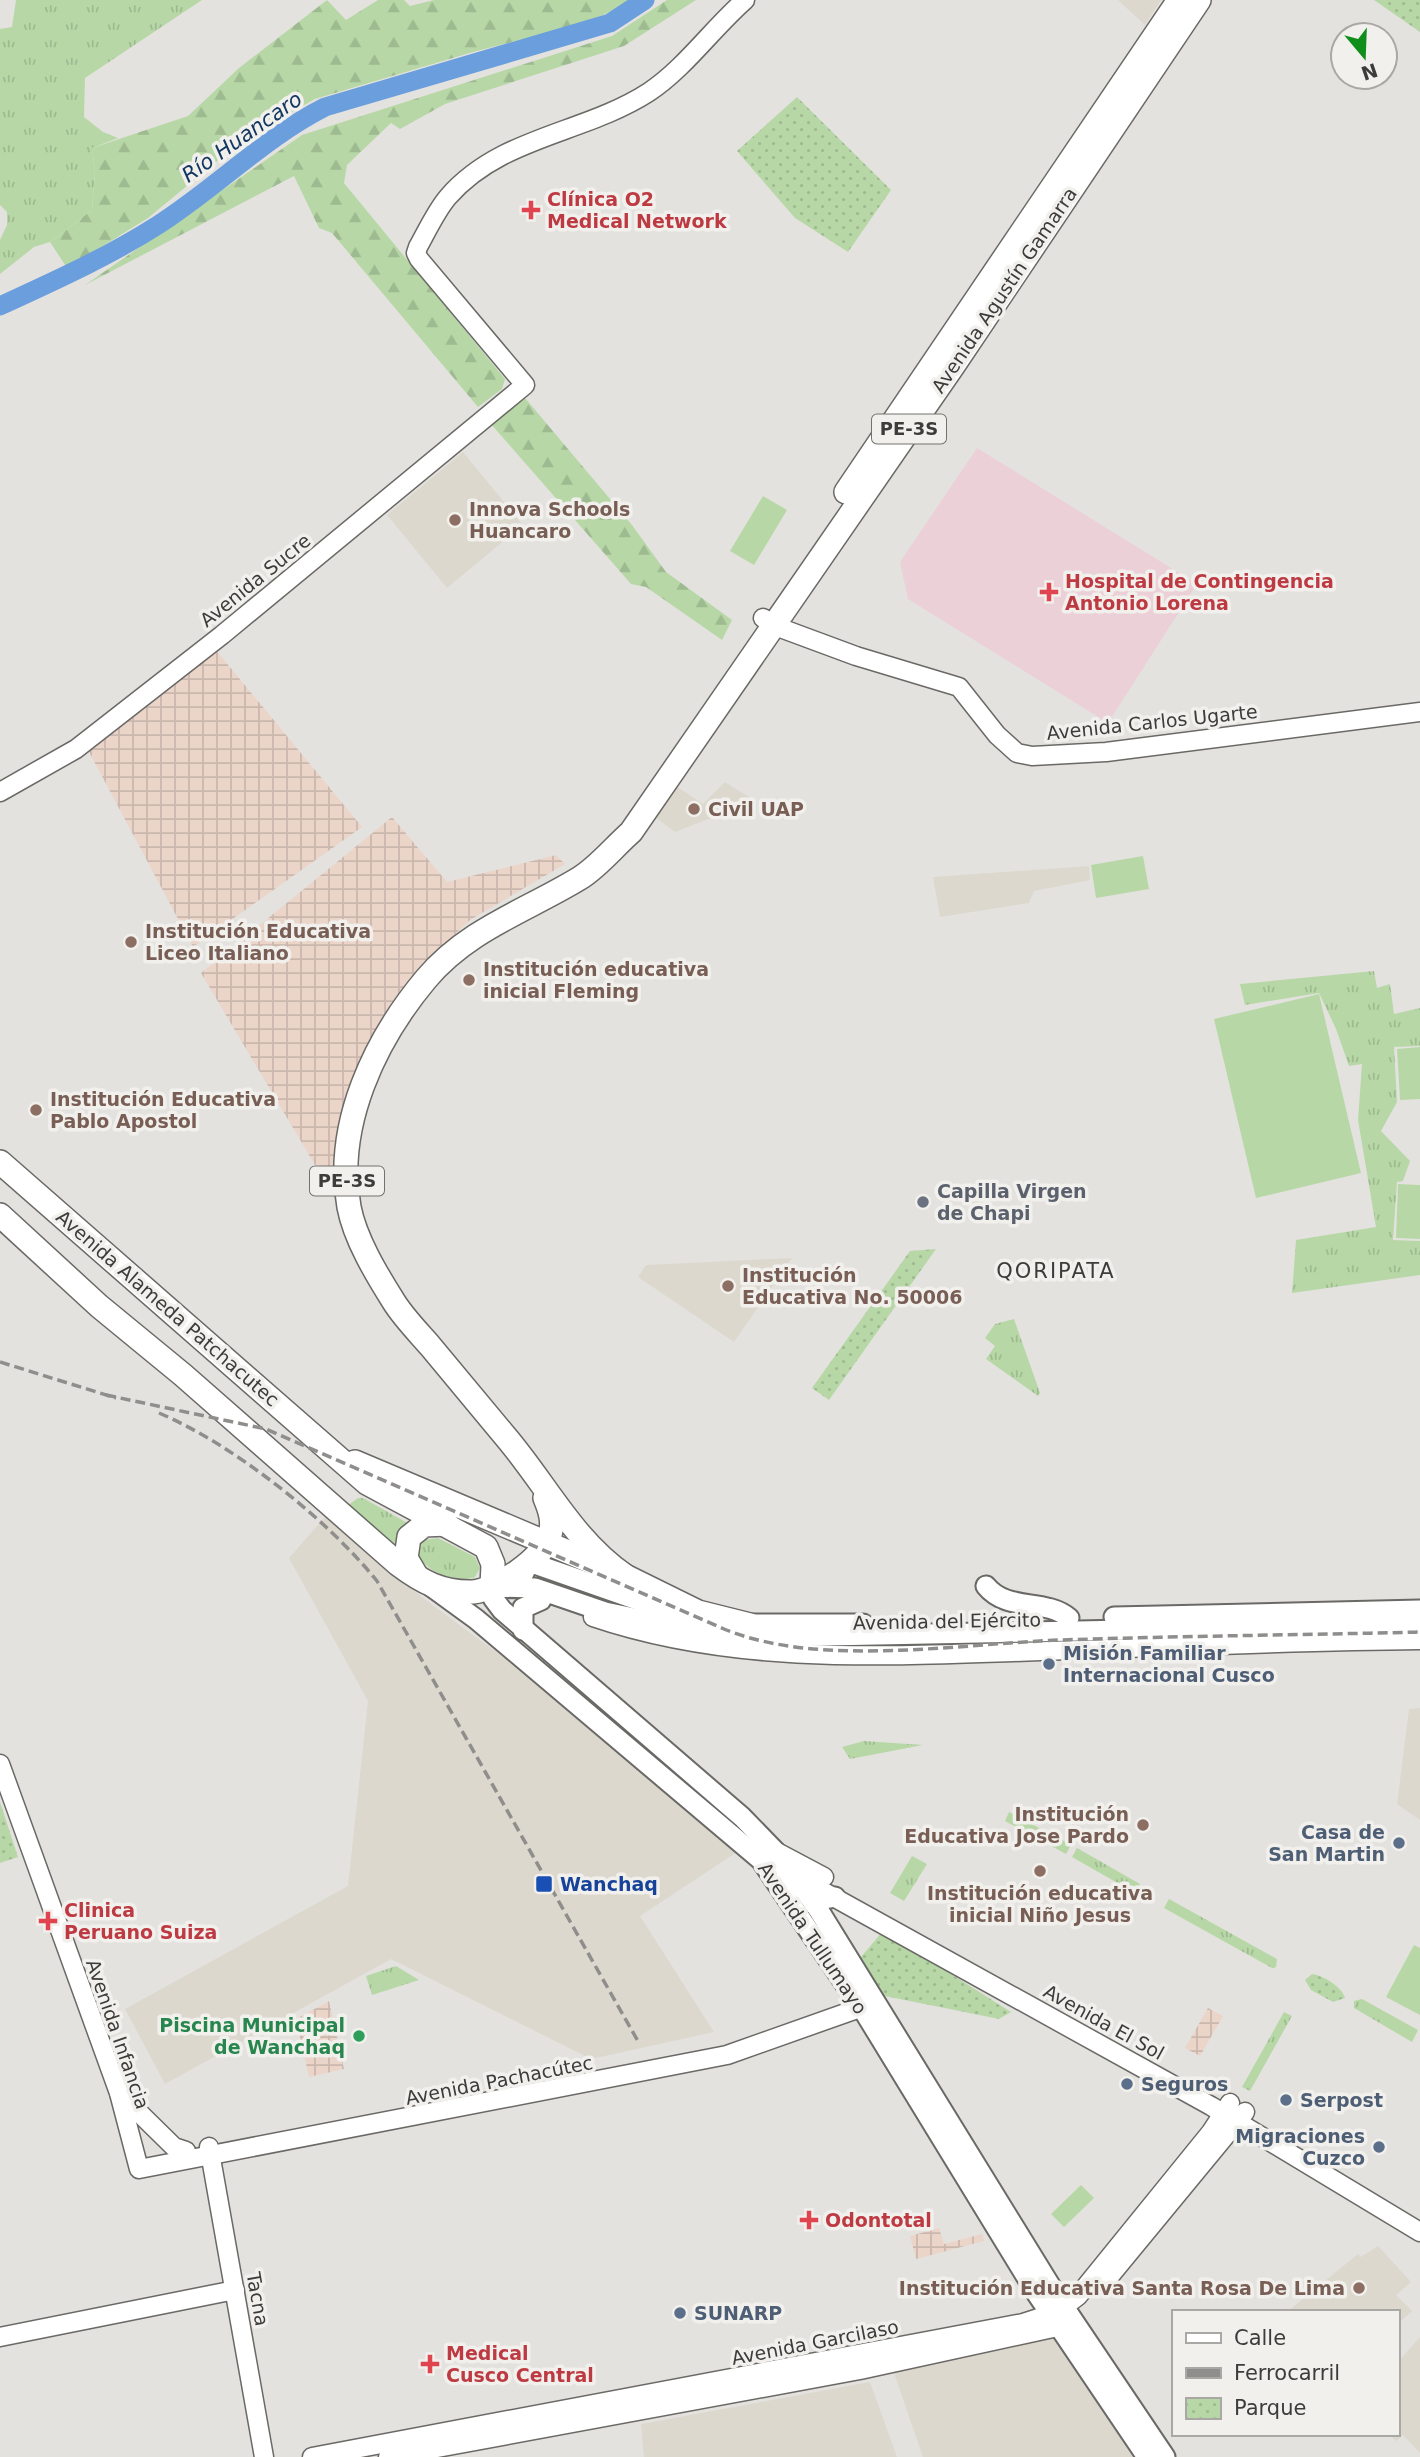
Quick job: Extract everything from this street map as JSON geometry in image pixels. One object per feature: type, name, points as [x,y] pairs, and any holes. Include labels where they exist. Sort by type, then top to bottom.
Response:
[{"type":"highway","name":"Avenida Agustín Gamarra","points":[[1045,215],[1179,0]]},
{"type":"highway","name":"Avenida Agustín Gamarra","points":[[540,1483],[522,1456],[395,1305],[355,1227],[347,1191],[351,1131],[363,1082],[401,1014],[444,958],[481,930],[581,877],[631,832],[769,622],[1045,215],[1199,0]]},
{"type":"highway","name":"Avenida Alameda Patchacutec","points":[[0,1162],[381,1492],[447,1524]]},
{"type":"highway","name":"Avenida Tullumayo","points":[[0,1215],[99,1306],[398,1564],[424,1583]]},
{"type":"highway","points":[[336,1454],[548,1541],[698,1612],[750,1625]]},
{"type":"highway","name":"PE-3S","points":[[540,1483],[551,1514],[548,1541]]},
{"type":"highway","points":[[540,1483],[572,1529],[625,1576]]},
{"type":"highway","points":[[492,1590],[494,1564],[486,1547],[447,1524],[424,1525],[408,1540],[405,1558],[424,1583],[474,1592],[492,1590],[529,1562],[548,1541]]},
{"type":"highway","name":"Avenida del Ejército","points":[[486,1547],[529,1562]]},
{"type":"main road","points":[[524,1586],[523,1576],[529,1562]]},
{"type":"main road","name":"Avenida del Ejército","points":[[529,1562],[683,1617],[750,1625],[1420,1610]]},
{"type":"main road","name":"Avenida Tullumayo","points":[[424,1583],[475,1619],[792,1874],[818,1909],[864,2003]]},
{"type":"main road","name":"Avenida del Ejército","points":[[492,1590],[524,1586],[702,1635],[749,1639],[1420,1624]]},
{"type":"main road","points":[[986,1586],[999,1597],[1018,1604],[1054,1609],[1069,1618]]},
{"type":"main road","name":"Avenida Tullumayo","points":[[492,1590],[502,1610],[523,1630],[742,1816],[1062,2315],[1147,2457]]},
{"type":"main road","points":[[523,1630],[523,1608],[541,1600]]},
{"type":"main road","points":[[607,1622],[645,1620]]},
{"type":"main road","points":[[818,1909],[820,1900],[835,1897]]},
{"type":"main road","name":"Avenida Tullumayo","points":[[1062,2315],[1165,2457]]},
{"type":"street","name":"Avenida Sucre","points":[[0,792],[76,749],[96,734],[222,635],[525,385],[416,253],[447,197],[482,166],[510,149],[622,108],[651,90],[745,0]]},
{"type":"street","name":"Avenida Carlos Ugarte","points":[[769,622],[856,656],[959,687],[997,735],[1017,753],[1032,757],[1106,752],[1420,712]]},
{"type":"street","points":[[524,1586],[541,1600]]},
{"type":"street","name":"Avenida del Ejército","points":[[541,1600],[655,1636],[729,1647],[833,1657],[1420,1640]]},
{"type":"street","name":"Avenida Infancia","points":[[0,1764],[119,2093],[138,2164]]},
{"type":"street","name":"Avenida El Sol","points":[[768,1855],[1420,2218]]},
{"type":"street","name":"Avenida El Sol","points":[[792,1874],[1234,2113],[1420,2232]]},
{"type":"street","name":"Avenida Pachacútec","points":[[138,2164],[186,2151],[210,2152],[734,2042],[811,2015],[864,2003]]},
{"type":"street","name":"Avenida Pachacútec","points":[[138,2164],[727,2055],[864,2003]]},
{"type":"street","points":[[119,2093],[174,2147],[186,2151]]},
{"type":"street","points":[[1062,2315],[1234,2113]]},
{"type":"street","name":"Tacna","points":[[210,2152],[264,2457]]},
{"type":"street","points":[[0,2327],[235,2286]]},
{"type":"street","points":[[0,2337],[235,2286]]},
{"type":"street","name":"Avenida Garcilaso","points":[[312,2457],[1062,2315]]},
{"type":"street","name":"Avenida Garcilaso","points":[[388,2457],[860,2370],[1062,2315]]},
{"type":"shaded area","points":[[1118,0],[1161,0],[1145,25]]},
{"type":"shaded area","name":"Hospital de Contingencia Antonio Lorena","points":[[977,448],[1197,584],[1108,723],[908,599],[900,562]]},
{"type":"shaded area","name":"Innova Schools Huancaro","points":[[463,452],[523,525],[447,588],[387,515]]},
{"type":"shaded area","points":[[215,649],[362,827],[193,947],[88,750]]},
{"type":"shaded area","name":"Civil UAP","points":[[725,782],[755,801],[675,832],[651,814],[673,784],[703,804]]},
{"type":"shaded area","points":[[392,817],[447,882],[556,855],[565,864],[470,920],[417,970],[399,994],[358,1066],[352,1085],[338,1167],[315,1165],[201,973]]},
{"type":"shaded area","points":[[1089,866],[1090,880],[1034,891],[1029,903],[940,917],[933,877]]},
{"type":"shaded area","points":[[792,1258],[734,1342],[638,1277],[646,1265]]},
{"type":"shaded area","points":[[325,1517],[423,1598],[530,1677],[737,1852],[640,1916],[714,2032],[591,2059],[391,1959],[165,2084],[125,2009],[348,1886],[368,1701],[289,1558]]},
{"type":"shaded area","points":[[1420,1708],[1420,1820],[1397,1804],[1409,1709]]},
{"type":"shaded area","points":[[329,2001],[344,2069],[309,2077],[296,2019]]},
{"type":"shaded area","points":[[1208,2008],[1223,2016],[1200,2056],[1185,2048]]},
{"type":"shaded area","points":[[939,2228],[944,2244],[982,2234],[984,2241],[916,2259],[910,2236]]},
{"type":"shaded area","name":"Institución Educativa Santa Rosa De Lima","points":[[1378,2246],[1411,2282],[1396,2295],[1412,2311],[1400,2322],[1399,2310],[1289,2310],[1358,2254],[1361,2257]]},
{"type":"shaded area","points":[[1056,2336],[1140,2457],[923,2457],[893,2370]]},
{"type":"shaded area","points":[[1420,2337],[1420,2453],[1403,2435],[1396,2441],[1391,2436],[1399,2436],[1399,2361]]},
{"type":"shaded area","points":[[870,2382],[897,2457],[644,2457],[641,2424]]},
{"type":"green space","points":[[16,0],[202,0],[85,78],[84,117],[103,132],[118,138],[92,148],[95,171],[92,210],[50,242],[34,247],[0,274],[0,240],[7,225],[7,212],[0,205],[0,29],[12,27]]},
{"type":"green space","points":[[327,0],[346,20],[378,0],[404,0],[410,6],[434,0],[633,0],[587,23],[473,52],[315,99],[245,138],[148,218],[67,268],[50,242],[92,210],[95,171],[92,148],[188,116],[239,68]]},
{"type":"green space","points":[[667,0],[696,0],[624,46],[445,104],[400,129],[391,123],[347,165],[344,183],[505,379],[502,389],[478,407],[332,233],[319,228],[294,176],[85,285],[302,135],[612,36]]},
{"type":"green space","points":[[1374,0],[1420,0],[1420,32]]},
{"type":"green space","points":[[797,97],[891,190],[848,252],[795,218],[737,151]]},
{"type":"green space","points":[[525,398],[632,525],[666,572],[732,620],[722,640],[646,587],[631,584],[491,424]]},
{"type":"green space","points":[[763,496],[787,510],[754,565],[730,551]]},
{"type":"green space","points":[[1143,856],[1149,889],[1096,898],[1091,865]]},
{"type":"green space","points":[[1374,971],[1377,988],[1390,984],[1394,1014],[1420,1008],[1420,1046],[1394,1047],[1397,1102],[1381,1131],[1410,1161],[1403,1181],[1397,1182],[1393,1240],[1420,1241],[1420,1275],[1292,1293],[1296,1240],[1376,1227],[1358,1120],[1362,1064],[1349,1066],[1319,993],[1245,1005],[1240,984]]},
{"type":"green space","points":[[1319,994],[1361,1173],[1256,1198],[1214,1019]]},
{"type":"green space","points":[[1420,1047],[1420,1099],[1400,1100],[1397,1049]]},
{"type":"green space","points":[[1398,1184],[1420,1185],[1420,1239],[1396,1238]]},
{"type":"green space","points":[[936,1249],[829,1400],[812,1388],[910,1251]]},
{"type":"green space","points":[[1014,1319],[1040,1393],[1038,1396],[986,1359],[995,1346],[985,1338],[995,1324]]},
{"type":"green space","points":[[358,1498],[363,1498],[411,1525],[398,1539],[397,1558],[347,1506]]},
{"type":"green space","points":[[438,1538],[475,1557],[480,1568],[475,1577],[448,1577],[423,1562],[417,1546],[424,1540]]},
{"type":"green space","points":[[864,1741],[923,1745],[850,1759],[842,1747]]},
{"type":"green space","points":[[0,1802],[18,1857],[0,1863]]},
{"type":"green space","points":[[1009,1812],[1071,1845],[1066,1854],[1005,1821]]},
{"type":"green space","points":[[1077,1848],[1140,1884],[1135,1893],[1072,1857]]},
{"type":"green space","points":[[912,1856],[927,1864],[904,1901],[890,1893]]},
{"type":"green space","points":[[1169,1899],[1277,1959],[1276,1967],[1272,1968],[1164,1908]]},
{"type":"green space","points":[[883,1931],[1011,2012],[999,2019],[875,1994],[855,1964]]},
{"type":"green space","points":[[1414,1945],[1420,1948],[1420,2015],[1386,1997]]},
{"type":"green space","points":[[396,1966],[419,1980],[372,1995],[366,1976]]},
{"type":"green space","points":[[1312,1974],[1332,1982],[1345,1998],[1333,2002],[1311,1990],[1305,1980]]},
{"type":"green space","points":[[1362,1999],[1418,2030],[1412,2042],[1354,2008],[1354,2001]]},
{"type":"green space","points":[[1284,2012],[1292,2016],[1250,2091],[1242,2087]]},
{"type":"green space","points":[[1081,2185],[1094,2198],[1064,2227],[1051,2214]]},
{"type":"waterway","name":"Río Huancaro","points":[[0,306],[139,237],[179,211],[281,133],[325,107],[610,23],[645,0]]},
{"type":"railway","points":[[0,1362],[116,1398]]},
{"type":"railway","points":[[106,1395],[266,1429],[724,1629],[761,1641],[802,1648],[889,1651],[1060,1640],[1420,1632]]},
{"type":"railway","points":[[159,1413],[218,1444],[277,1485],[332,1533],[377,1581],[639,2043]]},
{"type":"place","name":"Clínica O2 Medical Network","points":[[531,210]]},
{"type":"place","name":"Innova Schools Huancaro","points":[[455,520]]},
{"type":"place","name":"Hospital de Contingencia Antonio Lorena","points":[[1049,592]]},
{"type":"place","name":"Civil UAP","points":[[694,809]]},
{"type":"place","name":"Institución Educativa Liceo Italiano","points":[[131,942]]},
{"type":"place","name":"Institución educativa inicial Fleming","points":[[469,980]]},
{"type":"place","name":"Institución Educativa Pablo Apostol","points":[[36,1110]]},
{"type":"place","name":"Capilla Virgen de Chapi","points":[[923,1202]]},
{"type":"place","name":"Institución Educativa No. 50006","points":[[728,1286]]},
{"type":"place","name":"Misión Familiar Internacional Cusco","points":[[1049,1664]]},
{"type":"place","name":"Institución Educativa Jose Pardo","points":[[1143,1825]]},
{"type":"place","name":"Casa de San Martin","points":[[1399,1843]]},
{"type":"place","name":"Institución educativa inicial Niño Jesus","points":[[1040,1871]]},
{"type":"place","name":"Wanchaq","points":[[544,1884]]},
{"type":"place","name":"Clinica Peruano Suiza","points":[[48,1921]]},
{"type":"place","name":"Piscina Municipal de Wanchaq","points":[[359,2036]]},
{"type":"place","name":"Seguros","points":[[1127,2084]]},
{"type":"place","name":"Serpost","points":[[1286,2100]]},
{"type":"place","name":"Migraciones Cuzco","points":[[1379,2147]]},
{"type":"place","name":"Odontotal","points":[[809,2220]]},
{"type":"place","name":"Institución Educativa Santa Rosa De Lima","points":[[1359,2288]]},
{"type":"place","name":"SUNARP","points":[[680,2313]]},
{"type":"place","name":"Medical Cusco Central","points":[[430,2364]]},
{"type":"district","name":"QORIPATA","points":[[1056,1271]]}]
